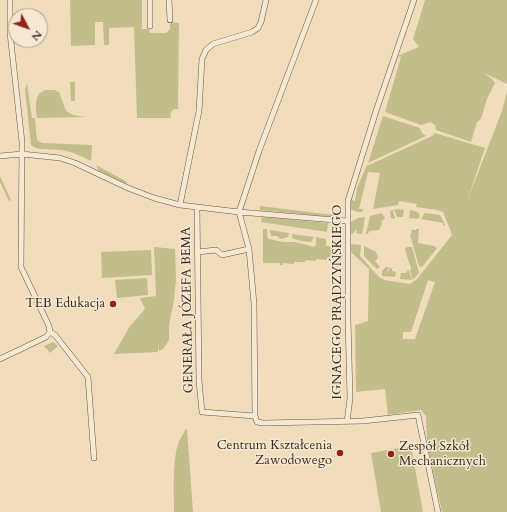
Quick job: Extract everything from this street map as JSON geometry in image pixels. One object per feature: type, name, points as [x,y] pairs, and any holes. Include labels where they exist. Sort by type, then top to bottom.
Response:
[{"type":"street","points":[[0,359],[46,337],[50,332],[49,326],[21,267],[22,154],[10,34],[10,0]]},
{"type":"street","points":[[150,0],[150,26]]},
{"type":"street","points":[[169,0],[170,20]]},
{"type":"street","points":[[180,204],[199,110],[202,59],[206,50],[212,44],[252,32],[258,28],[261,22],[266,0]]},
{"type":"street","points":[[316,0],[260,151],[240,212],[249,250],[254,304],[255,416],[257,422],[263,423],[347,422],[418,415],[438,512]]},
{"type":"street","name":"IGNACEGO PRĄDZYŃSKIEGO","points":[[347,422],[350,398],[348,202],[386,81],[414,0]]},
{"type":"street","points":[[0,156],[22,154],[60,158],[75,163],[128,188],[154,198],[197,208],[347,221]]},
{"type":"street","name":"GENERAŁA JÓZEFA BEMA","points":[[197,208],[199,381],[202,412],[255,416]]},
{"type":"street","points":[[198,252],[216,250],[222,255],[249,250]]},
{"type":"street","points":[[50,332],[55,335],[88,377],[94,458]]},
{"type":"shaded area","points":[[70,0],[142,0],[142,29],[149,29],[150,33],[166,33],[170,29],[170,22],[179,23],[178,109],[174,109],[171,112],[170,118],[137,118],[134,27],[109,28],[109,45],[104,45],[103,22],[95,22],[95,45],[71,46]]},
{"type":"shaded area","points":[[425,0],[507,0],[507,84],[484,73],[495,83],[487,99],[481,119],[477,122],[471,142],[436,130],[435,125],[430,122],[421,125],[385,112],[401,57],[397,56],[419,47],[413,39]]},
{"type":"shaded area","points":[[70,82],[75,82],[75,101],[71,101]]},
{"type":"shaded area","points":[[27,83],[32,118],[35,118],[37,140],[42,143],[92,145],[91,161],[79,155],[62,150],[43,149],[31,145],[25,90]]},
{"type":"shaded area","points":[[45,90],[54,90],[59,92],[66,111],[73,115],[85,117],[37,118],[37,98],[41,92]]},
{"type":"shaded area","points":[[507,92],[507,512],[442,512],[427,444],[426,416],[421,410],[388,415],[385,389],[356,392],[355,325],[368,321],[369,269],[351,252],[351,244],[361,245],[360,256],[379,277],[384,280],[410,284],[417,279],[452,235],[443,212],[437,210],[416,207],[417,204],[399,201],[398,205],[373,209],[380,173],[368,172],[359,209],[364,209],[361,212],[350,209],[351,200],[355,201],[357,188],[367,165],[432,136],[435,133],[485,148],[467,201],[502,111]],"holes":[[[428,280],[435,282],[415,339],[403,339],[403,332],[411,332]]]},
{"type":"shaded area","points":[[383,116],[420,128],[422,133],[426,136],[368,163]]},
{"type":"shaded area","points":[[96,165],[127,182],[126,184],[98,170]]},
{"type":"shaded area","points":[[0,176],[11,200],[9,201],[0,182]]},
{"type":"shaded area","points":[[260,206],[333,215],[333,217],[260,210]]},
{"type":"shaded area","points":[[399,209],[404,210],[403,217],[397,217],[395,211],[393,211],[395,219],[391,218],[390,211]]},
{"type":"shaded area","points":[[411,210],[418,212],[420,216],[418,219],[409,218]]},
{"type":"shaded area","points":[[382,213],[385,218],[381,222],[382,224],[379,230],[369,231],[368,234],[366,234],[370,216]]},
{"type":"shaded area","points":[[425,213],[440,215],[445,225],[443,226],[443,223],[421,219]]},
{"type":"shaded area","points":[[262,217],[328,223],[327,232],[261,222]]},
{"type":"shaded area","points":[[365,217],[362,234],[356,233],[357,230],[355,230],[354,233],[351,234],[351,222],[358,218]]},
{"type":"shaded area","points":[[263,229],[267,229],[267,236],[269,239],[283,242],[295,242],[314,247],[316,245],[316,237],[326,239],[326,246],[333,246],[340,255],[341,262],[332,258],[327,258],[327,260],[316,259],[316,261],[305,260],[305,262],[294,262],[294,264],[283,263],[283,265],[280,265],[280,263],[263,263]]},
{"type":"shaded area","points":[[419,229],[418,243],[437,248],[422,267],[419,266],[410,235],[412,232],[411,230]]},
{"type":"shaded area","points":[[270,230],[289,233],[288,237],[281,239],[277,236],[271,236]]},
{"type":"shaded area","points":[[292,234],[314,237],[311,242],[301,241],[292,238]]},
{"type":"shaded area","points":[[364,246],[376,252],[378,258],[375,261],[380,267],[377,269],[364,256]]},
{"type":"shaded area","points":[[154,247],[175,249],[176,279],[169,325],[169,340],[163,349],[159,351],[158,343],[158,352],[114,354],[130,326],[145,309],[140,298],[156,296]]},
{"type":"shaded area","points":[[407,247],[412,247],[419,273],[413,280],[405,249]]},
{"type":"shaded area","points":[[151,250],[152,275],[102,278],[101,252]]},
{"type":"shaded area","points":[[386,267],[389,267],[385,275],[390,268],[392,268],[392,271],[396,272],[395,277],[382,276],[382,271]]},
{"type":"shaded area","points":[[408,270],[412,280],[400,279],[401,273],[406,273]]},
{"type":"shaded area","points":[[147,278],[148,295],[117,298],[115,280]]},
{"type":"shaded area","points":[[53,342],[58,346],[50,353],[44,346]]},
{"type":"shaded area","points":[[187,429],[193,512],[174,512],[176,452],[179,441]]},
{"type":"shaded area","points":[[411,446],[423,512],[381,512],[371,453]]},
{"type":"place","name":"TEB Edukacja","points":[[113,304]]},
{"type":"place","name":"Centrum Kształcenia Zawodowego","points":[[340,453]]},
{"type":"place","name":"Zespół Szkół Mechanicznych","points":[[391,454]]}]
